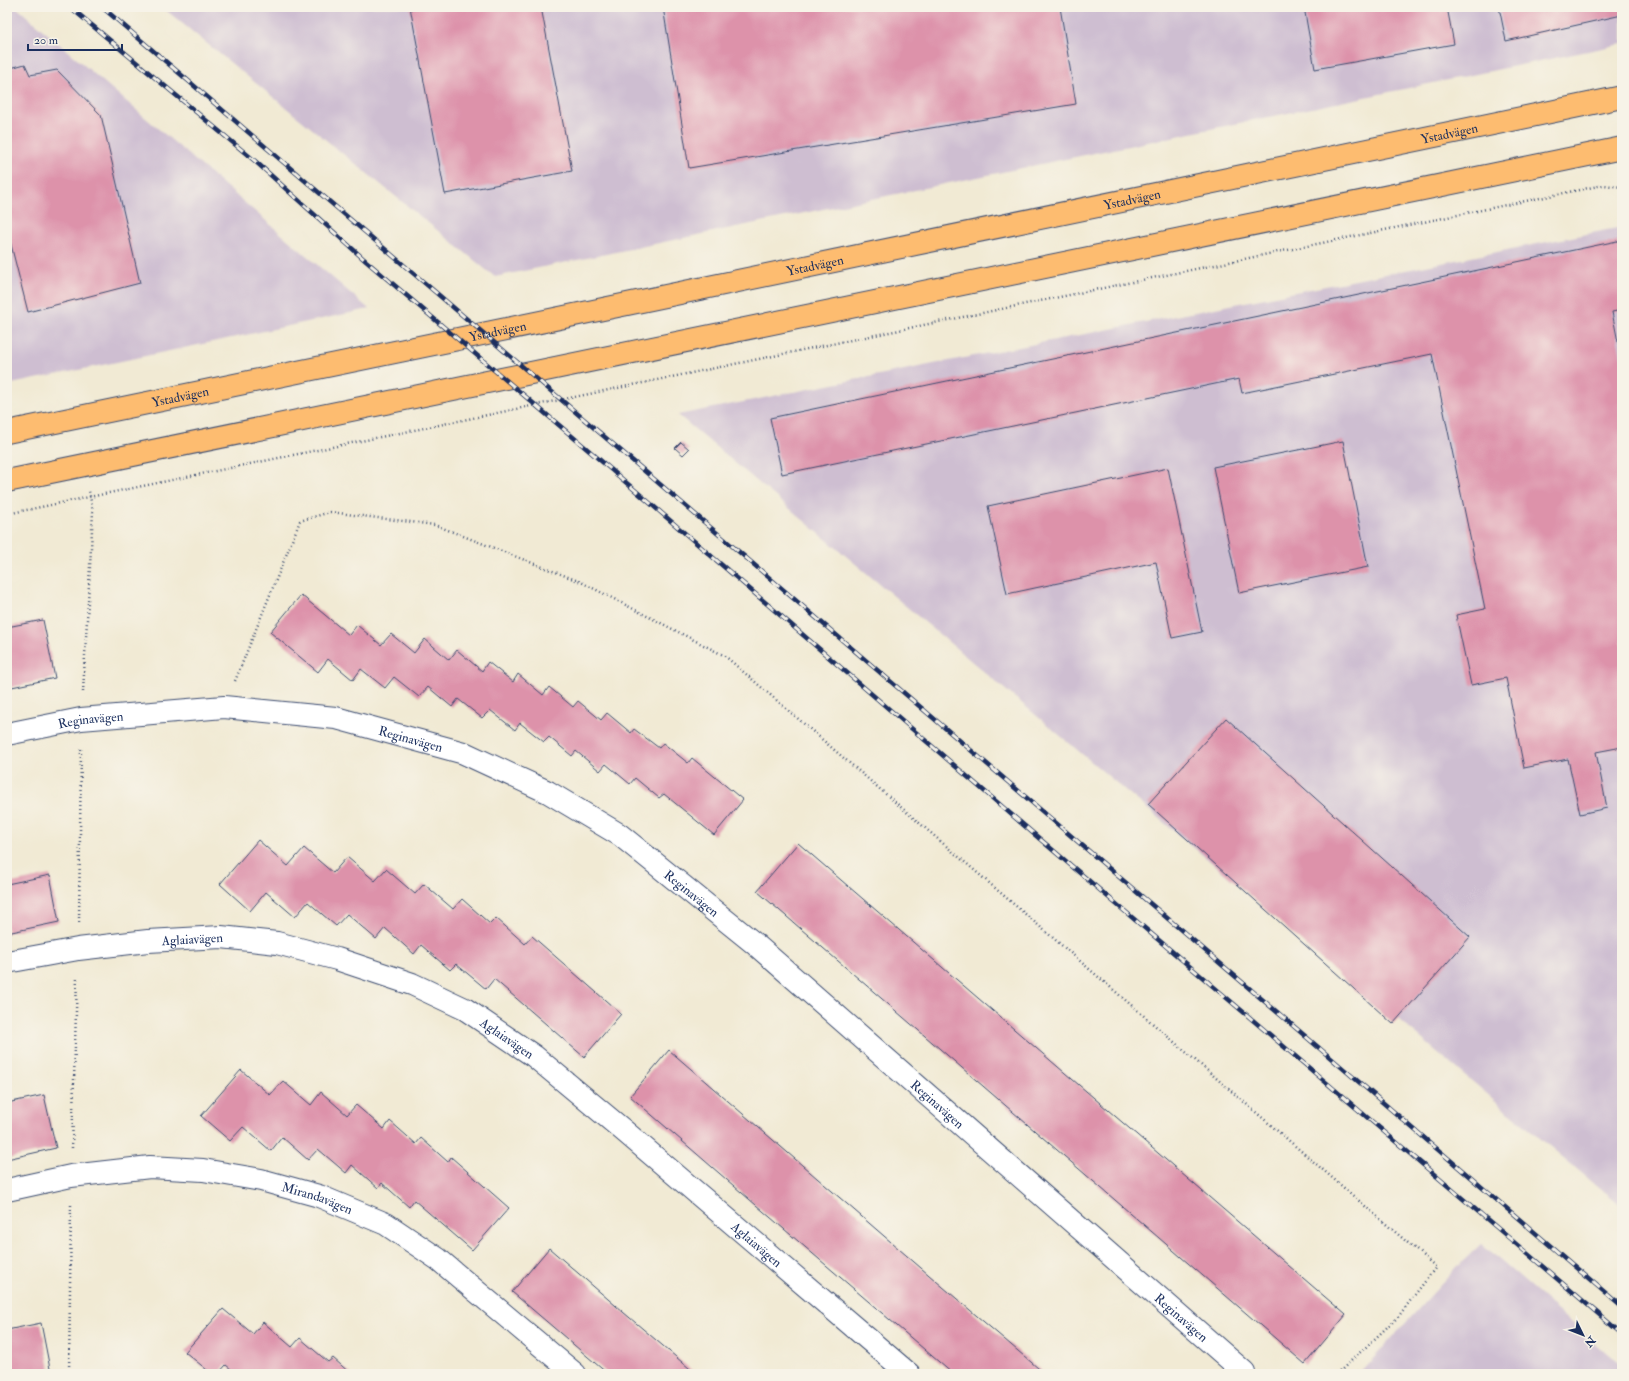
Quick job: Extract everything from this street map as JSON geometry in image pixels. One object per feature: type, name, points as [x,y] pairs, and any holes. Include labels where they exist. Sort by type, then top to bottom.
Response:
[{"type":"main road","name":"Ystadvägen","points":[[7,432],[1622,97]]},
{"type":"main road","points":[[7,482],[1622,148]]},
{"type":"street","name":"Reginavägen","points":[[7,734],[81,719],[224,707],[336,718],[464,753],[548,792],[620,835],[755,944],[1244,1372],[1244,1374]]},
{"type":"street","name":"Aglaiavägen","points":[[7,962],[78,949],[140,942],[221,937],[277,943],[337,959],[412,984],[464,1009],[534,1056],[624,1130],[909,1374]]},
{"type":"street","name":"Mirandavägen","points":[[7,1190],[72,1176],[150,1167],[203,1170],[261,1180],[319,1196],[386,1224],[438,1260],[575,1374]]},
{"type":"path","points":[[7,514],[1602,185],[1622,187]]},
{"type":"path","points":[[224,707],[300,521],[330,512],[435,525],[581,582],[725,656],[1436,1266],[1398,1317],[1337,1374]]},
{"type":"shaded area","points":[[7,7],[16,7],[369,309],[7,385]]},
{"type":"shaded area","points":[[162,7],[1622,7],[1622,44],[495,277]]},
{"type":"shaded area","points":[[1622,227],[1622,1207],[678,415]]},
{"type":"shaded area","points":[[1481,1244],[1622,1366],[1622,1374],[1359,1374],[1456,1268]]},
{"type":"building","points":[[410,7],[541,7],[572,171],[445,194]]},
{"type":"building","points":[[663,7],[1060,7],[1076,104],[689,168]]},
{"type":"building","points":[[1304,7],[1447,7],[1454,44],[1315,69]]},
{"type":"building","points":[[1499,7],[1622,7],[1622,15],[1506,41]]},
{"type":"building","points":[[25,64],[30,75],[57,70],[101,115],[140,283],[28,312],[7,229],[7,69]]},
{"type":"building","points":[[1622,240],[1622,310],[1612,312],[1622,362],[1622,747],[1596,752],[1607,808],[1580,814],[1568,759],[1524,768],[1506,678],[1471,685],[1456,615],[1485,609],[1432,354],[1242,393],[1239,379],[782,474],[770,418]]},
{"type":"building","points":[[1343,441],[1368,567],[1239,593],[1213,467]]},
{"type":"building","points":[[681,442],[689,449],[683,455],[675,448]]},
{"type":"building","points":[[1168,468],[1202,632],[1172,638],[1156,562],[1007,594],[988,506]]},
{"type":"building","points":[[301,595],[349,635],[357,625],[381,645],[391,634],[414,653],[425,639],[449,660],[457,650],[482,671],[488,662],[513,682],[518,674],[543,695],[549,687],[573,707],[578,701],[601,720],[607,713],[631,733],[634,729],[659,748],[663,743],[688,763],[692,758],[743,800],[714,835],[664,794],[659,798],[635,778],[630,784],[606,764],[600,771],[576,751],[572,756],[549,737],[544,742],[520,723],[515,730],[490,710],[482,718],[458,699],[452,707],[428,687],[419,697],[394,677],[385,688],[361,669],[353,680],[328,659],[318,672],[270,632]]},
{"type":"building","points":[[43,620],[55,678],[7,688],[7,627]]},
{"type":"building","points":[[1226,718],[1470,937],[1393,1024],[1148,804]]},
{"type":"building","points":[[258,840],[288,866],[304,848],[333,873],[347,857],[375,881],[386,869],[415,894],[424,884],[453,909],[462,899],[490,924],[496,918],[525,944],[532,936],[621,1014],[584,1057],[494,979],[486,989],[456,964],[450,970],[421,945],[414,954],[385,928],[376,939],[347,914],[336,926],[308,902],[295,917],[266,892],[250,911],[220,884]]},
{"type":"building","points":[[798,843],[1346,1315],[1305,1364],[757,891]]},
{"type":"building","points":[[50,875],[59,922],[7,933],[7,884]]},
{"type":"building","points":[[669,1050],[1045,1374],[953,1374],[749,1199],[630,1096]]},
{"type":"building","points":[[241,1070],[270,1095],[283,1081],[311,1105],[321,1092],[347,1115],[356,1105],[384,1129],[390,1121],[416,1144],[421,1138],[448,1162],[451,1157],[509,1208],[472,1250],[414,1200],[409,1207],[382,1183],[378,1188],[352,1165],[346,1173],[318,1149],[308,1160],[282,1137],[271,1151],[243,1127],[230,1141],[201,1116]]},
{"type":"building","points":[[44,1095],[56,1148],[7,1159],[7,1103]]},
{"type":"building","points":[[549,1248],[696,1374],[608,1374],[512,1292]]},
{"type":"building","points":[[223,1309],[253,1334],[263,1322],[292,1347],[300,1338],[328,1362],[333,1358],[351,1374],[237,1374],[226,1365],[218,1374],[212,1374],[185,1352]]},
{"type":"building","points":[[41,1323],[51,1374],[7,1374],[7,1330]]},
{"type":"railway","points":[[70,7],[255,161],[366,261],[593,454],[1034,834],[1622,1334]]},
{"type":"railway","points":[[102,7],[1622,1307]]}]
